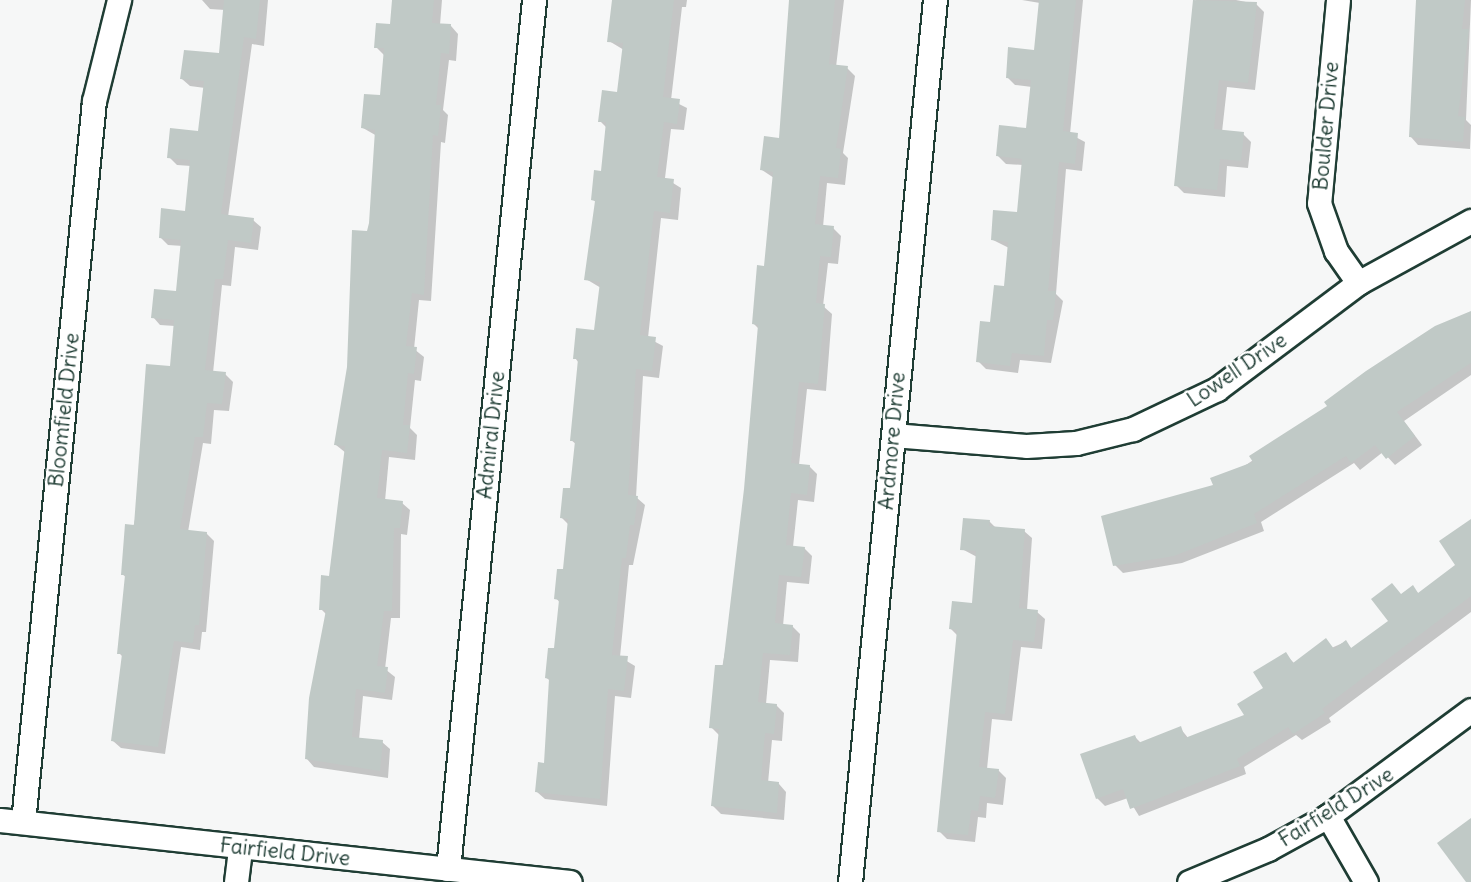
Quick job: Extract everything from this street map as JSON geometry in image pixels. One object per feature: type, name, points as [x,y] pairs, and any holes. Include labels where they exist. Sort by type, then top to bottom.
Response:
[{"type":"street","name":"Bloomfield Drive","points":[[23,822],[94,101],[119,0]]},
{"type":"street","name":"Admiral Drive","points":[[448,869],[534,0]]},
{"type":"street","name":"Ardmore Drive","points":[[850,882],[934,0]]},
{"type":"street","name":"Boulder Drive","points":[[1338,0],[1319,203],[1336,251],[1358,283]]},
{"type":"street","name":"Lowell Drive","points":[[893,435],[1026,446],[1076,443],[1133,429],[1217,388],[1358,283],[1471,221]]},
{"type":"street","name":"Fairfield Drive","points":[[1189,882],[1268,849],[1328,816],[1471,710]]},
{"type":"street","points":[[1328,816],[1366,882]]},
{"type":"street","name":"Fairfield Drive","points":[[0,820],[570,882]]},
{"type":"street","points":[[236,882],[240,848]]},
{"type":"building","points":[[224,0],[260,0],[256,39],[244,37],[221,214],[254,218],[251,243],[228,240],[223,279],[215,279],[205,370],[226,372],[222,404],[207,403],[203,437],[195,437],[180,529],[207,532],[199,625],[195,625],[193,643],[174,641],[158,747],[111,741],[122,654],[117,654],[125,575],[121,575],[125,524],[134,525],[146,364],[170,366],[174,320],[151,318],[154,289],[176,291],[181,240],[159,238],[161,208],[185,211],[190,160],[167,158],[170,128],[198,131],[204,81],[180,79],[184,50],[219,53]]},
{"type":"building","points":[[392,0],[434,0],[432,23],[451,24],[449,54],[441,53],[436,105],[441,105],[438,136],[433,135],[424,295],[412,293],[406,346],[417,347],[414,374],[408,373],[403,425],[410,425],[407,453],[382,450],[377,498],[403,501],[400,528],[394,528],[392,611],[384,611],[377,666],[388,667],[385,693],[356,689],[352,737],[383,740],[380,771],[305,759],[309,698],[326,610],[319,610],[321,575],[329,576],[345,446],[334,445],[347,367],[352,230],[367,231],[369,223],[375,130],[361,128],[364,94],[380,95],[384,48],[374,48],[376,23],[390,24]]},
{"type":"building","points":[[612,0],[674,0],[663,97],[680,99],[677,124],[664,122],[657,177],[674,179],[670,213],[654,211],[640,335],[656,337],[652,371],[636,369],[628,495],[638,496],[634,525],[630,525],[626,558],[622,558],[612,655],[628,656],[624,691],[608,689],[600,799],[535,792],[538,762],[544,763],[549,679],[545,678],[548,648],[554,648],[559,600],[554,599],[557,569],[563,569],[568,519],[560,518],[563,488],[570,488],[575,441],[570,441],[578,359],[573,359],[576,328],[594,330],[600,282],[584,280],[595,201],[591,200],[594,170],[601,171],[606,122],[598,122],[602,90],[617,92],[623,43],[607,42]]},
{"type":"building","points":[[789,0],[835,0],[829,64],[848,66],[836,148],[841,149],[838,178],[820,176],[815,224],[834,226],[831,257],[820,256],[816,303],[825,304],[818,384],[799,382],[791,463],[810,465],[807,495],[791,493],[786,545],[805,547],[801,577],[779,575],[775,623],[793,625],[790,655],[763,653],[758,702],[777,704],[774,734],[765,733],[761,780],[779,782],[777,813],[711,806],[719,729],[709,728],[715,665],[723,665],[744,489],[758,325],[752,324],[757,265],[764,266],[773,172],[760,170],[764,136],[779,138]]},
{"type":"building","points":[[1039,0],[1076,0],[1063,131],[1078,133],[1075,164],[1059,162],[1048,291],[1056,291],[1053,320],[1047,320],[1044,356],[1012,353],[1010,366],[976,362],[980,321],[990,322],[994,285],[1004,286],[1008,242],[991,240],[993,210],[1017,212],[1022,159],[996,156],[999,125],[1026,128],[1031,80],[1006,78],[1008,47],[1034,50]]},
{"type":"building","points":[[1193,0],[1257,2],[1248,83],[1219,80],[1214,129],[1244,132],[1241,161],[1220,159],[1217,190],[1174,186]]},
{"type":"building","points":[[1416,0],[1465,0],[1462,29],[1469,29],[1458,116],[1465,117],[1463,142],[1409,137]]},
{"type":"building","points":[[1471,311],[1471,363],[1397,412],[1415,436],[1386,459],[1375,445],[1351,463],[1346,456],[1254,514],[1257,523],[1174,556],[1113,566],[1101,516],[1213,485],[1210,478],[1253,462],[1249,456],[1327,406],[1324,402],[1366,371],[1435,326]]},
{"type":"building","points":[[963,518],[990,520],[989,526],[1025,529],[1019,608],[1038,610],[1034,642],[1013,640],[1005,714],[985,712],[979,767],[999,769],[995,798],[980,796],[978,811],[971,810],[968,835],[937,832],[957,630],[949,629],[952,601],[972,603],[976,551],[960,550]]},
{"type":"building","points":[[1471,519],[1471,596],[1322,709],[1325,713],[1293,734],[1288,727],[1237,759],[1240,766],[1157,799],[1130,809],[1123,789],[1096,799],[1080,754],[1135,735],[1138,743],[1181,726],[1185,738],[1244,715],[1237,704],[1263,688],[1253,672],[1286,652],[1293,663],[1326,638],[1334,649],[1346,640],[1351,648],[1388,621],[1371,599],[1392,583],[1401,594],[1413,585],[1418,593],[1455,565],[1439,541]]},
{"type":"building","points":[[1471,818],[1471,882],[1466,882],[1437,843]]}]
